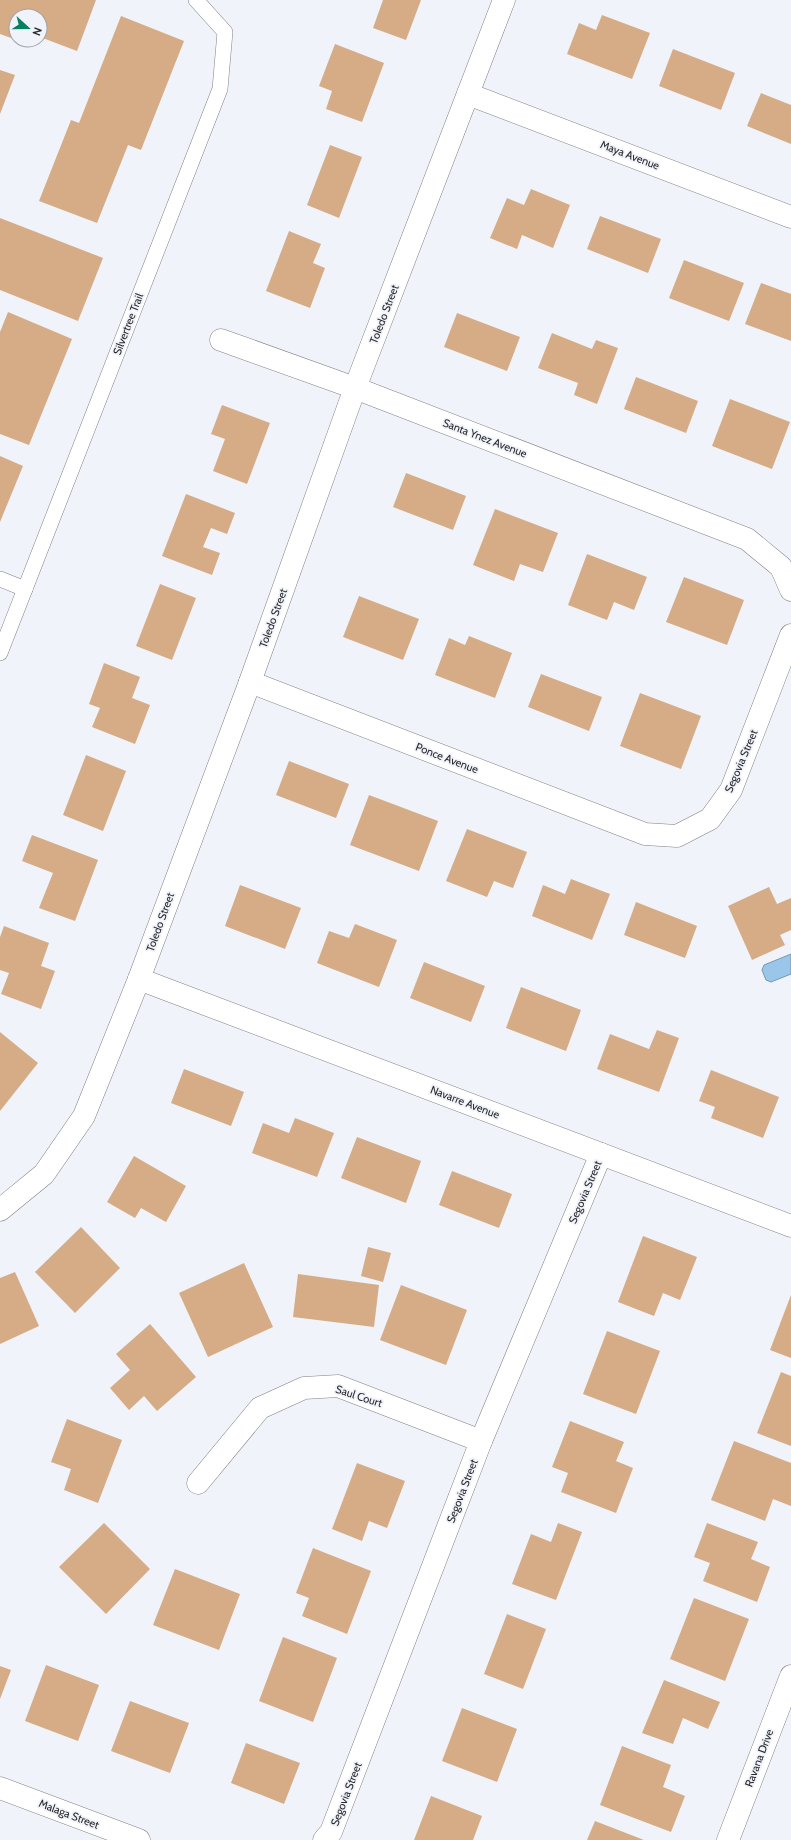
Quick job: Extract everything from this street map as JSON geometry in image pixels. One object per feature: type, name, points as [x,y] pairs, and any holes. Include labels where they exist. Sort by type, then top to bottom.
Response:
[{"type":"street","name":"Toledo Street","points":[[0,1210],[44,1174],[84,1116],[139,979],[250,682],[355,388],[504,0]]},
{"type":"street","name":"Maya Avenue","points":[[468,94],[791,217]]},
{"type":"street","name":"Santa Ynez Avenue","points":[[221,340],[355,388],[747,539],[781,567],[791,590]]},
{"type":"street","name":"Segovia Street","points":[[645,834],[677,836],[710,819],[731,790],[791,635]]},
{"type":"street","name":"Ponce Avenue","points":[[250,682],[645,834]]},
{"type":"street","name":"Navarre Avenue","points":[[139,979],[791,1226]]},
{"type":"street","name":"Segovia Street","points":[[328,1836],[481,1441],[601,1154]]},
{"type":"street","name":"Saul Court","points":[[198,1483],[260,1408],[304,1388],[338,1386],[481,1441]]},
{"type":"street","name":"Ravana Drive","points":[[728,1840],[791,1676]]},
{"type":"street","name":"Malaga Street","points":[[0,1788],[139,1840]]},
{"type":"lane","name":"Silvertree Trail","points":[[0,653],[220,89],[225,32],[196,0]]},
{"type":"lane","points":[[0,579],[25,589]]},
{"type":"water","points":[[791,954],[791,974],[771,982],[766,980],[762,970],[764,965]]},
{"type":"building","points":[[0,0],[96,0],[77,51],[48,40],[48,8],[8,8],[8,37],[0,34]]},
{"type":"building","points":[[383,0],[421,0],[406,40],[373,28]]},
{"type":"building","points":[[602,15],[650,33],[632,79],[567,54],[579,23],[596,30]]},
{"type":"building","points":[[121,16],[184,41],[141,150],[128,145],[97,223],[39,201],[71,120],[79,123]]},
{"type":"building","points":[[335,44],[384,63],[362,122],[326,109],[332,91],[319,86]]},
{"type":"building","points":[[673,49],[735,73],[721,110],[659,86]]},
{"type":"building","points":[[0,70],[15,75],[0,114]]},
{"type":"building","points":[[761,93],[791,105],[791,144],[747,126]]},
{"type":"building","points":[[330,145],[362,157],[339,218],[307,205]]},
{"type":"building","points":[[531,189],[570,205],[553,248],[522,235],[517,249],[490,238],[507,198],[524,205]]},
{"type":"building","points":[[600,216],[661,239],[648,273],[587,249]]},
{"type":"building","points":[[0,218],[103,258],[78,321],[0,290]]},
{"type":"building","points":[[289,231],[321,244],[313,263],[325,268],[310,308],[266,291]]},
{"type":"building","points":[[684,260],[744,283],[729,321],[669,298]]},
{"type":"building","points":[[761,283],[791,294],[791,341],[745,324]]},
{"type":"building","points":[[8,312],[72,339],[29,445],[0,434],[0,332]]},
{"type":"building","points":[[457,313],[520,337],[507,371],[444,347]]},
{"type":"building","points":[[552,333],[592,349],[596,340],[618,348],[597,404],[574,395],[578,383],[538,368]]},
{"type":"building","points":[[636,377],[698,401],[686,433],[624,409]]},
{"type":"building","points":[[730,399],[790,422],[772,469],[712,446]]},
{"type":"building","points":[[222,405],[270,423],[247,484],[213,471],[225,439],[211,434]]},
{"type":"building","points":[[0,456],[23,466],[0,522]]},
{"type":"building","points":[[406,473],[466,496],[453,530],[393,507]]},
{"type":"building","points":[[186,494],[235,513],[227,534],[211,528],[203,547],[220,553],[212,575],[162,556]]},
{"type":"building","points":[[495,509],[558,533],[543,572],[520,564],[514,581],[473,565]]},
{"type":"building","points":[[587,554],[647,577],[634,610],[614,602],[607,620],[568,605]]},
{"type":"building","points":[[684,577],[744,600],[727,645],[666,622]]},
{"type":"building","points":[[160,584],[196,598],[172,660],[136,646]]},
{"type":"building","points":[[359,596],[419,619],[403,660],[343,637]]},
{"type":"building","points":[[469,636],[512,653],[495,698],[435,675],[449,638],[465,645]]},
{"type":"building","points":[[104,663],[140,677],[132,698],[150,705],[135,744],[92,727],[100,708],[89,704]]},
{"type":"building","points":[[541,674],[602,697],[589,731],[528,707]]},
{"type":"building","points":[[640,693],[701,716],[681,769],[620,746]]},
{"type":"building","points":[[86,755],[126,771],[103,831],[63,815]]},
{"type":"building","points":[[289,761],[349,784],[336,818],[276,795]]},
{"type":"building","points":[[369,795],[438,821],[419,871],[350,845]]},
{"type":"building","points":[[467,829],[527,852],[513,888],[494,881],[487,897],[446,881]]},
{"type":"building","points":[[32,835],[98,860],[75,921],[39,908],[53,873],[22,861]]},
{"type":"building","points":[[571,879],[610,894],[592,940],[532,916],[543,885],[565,894]]},
{"type":"building","points":[[240,885],[301,908],[285,949],[225,926]]},
{"type":"building","points":[[769,887],[777,904],[791,898],[791,930],[780,935],[785,945],[752,960],[728,906]]},
{"type":"building","points":[[636,902],[697,926],[685,958],[624,935]]},
{"type":"building","points":[[355,924],[397,940],[379,987],[317,963],[329,931],[349,938]]},
{"type":"building","points":[[4,926],[49,943],[41,966],[55,971],[41,1009],[1,994],[9,973],[0,970],[0,937]]},
{"type":"building","points":[[424,962],[485,986],[471,1022],[410,998]]},
{"type":"building","points":[[521,987],[581,1010],[566,1051],[506,1028]]},
{"type":"building","points":[[657,1030],[679,1038],[659,1092],[597,1069],[610,1034],[649,1049]]},
{"type":"building","points":[[0,1032],[38,1063],[0,1111]]},
{"type":"building","points":[[184,1069],[244,1092],[231,1126],[171,1103]]},
{"type":"building","points":[[711,1070],[779,1097],[763,1138],[711,1118],[715,1107],[699,1101]]},
{"type":"building","points":[[295,1118],[334,1133],[317,1177],[252,1153],[263,1123],[289,1133]]},
{"type":"building","points":[[357,1137],[421,1161],[406,1203],[341,1178]]},
{"type":"building","points":[[134,1156],[186,1186],[166,1222],[141,1208],[135,1218],[107,1202]]},
{"type":"building","points":[[452,1171],[512,1194],[499,1228],[439,1205]]},
{"type":"building","points":[[81,1227],[120,1268],[75,1313],[35,1272]]},
{"type":"building","points":[[643,1236],[697,1257],[680,1300],[663,1293],[654,1316],[618,1302]]},
{"type":"building","points":[[368,1247],[391,1253],[383,1282],[361,1276]]},
{"type":"building","points":[[244,1263],[273,1327],[208,1357],[179,1293]]},
{"type":"building","points":[[15,1272],[39,1326],[0,1344],[0,1278]]},
{"type":"building","points":[[298,1274],[379,1285],[374,1327],[293,1317]]},
{"type":"building","points":[[401,1285],[467,1310],[446,1365],[380,1340]]},
{"type":"building","points":[[791,1295],[791,1358],[770,1350]]},
{"type":"building","points":[[150,1324],[196,1377],[157,1411],[144,1396],[129,1410],[110,1388],[130,1370],[116,1354]]},
{"type":"building","points":[[607,1331],[660,1351],[636,1414],[583,1394]]},
{"type":"building","points":[[781,1372],[791,1376],[791,1446],[757,1433]]},
{"type":"building","points":[[67,1419],[122,1440],[98,1503],[64,1490],[71,1469],[51,1462]]},
{"type":"building","points":[[570,1421],[624,1442],[616,1461],[633,1468],[616,1513],[561,1492],[568,1473],[552,1467]]},
{"type":"building","points":[[734,1441],[791,1463],[791,1506],[773,1499],[765,1521],[711,1500]]},
{"type":"building","points":[[357,1463],[405,1481],[387,1528],[369,1521],[362,1541],[332,1529]]},
{"type":"building","points":[[104,1523],[150,1569],[106,1614],[59,1567]]},
{"type":"building","points":[[558,1523],[582,1532],[556,1600],[512,1584],[531,1534],[551,1542]]},
{"type":"building","points":[[707,1523],[758,1542],[751,1559],[770,1567],[757,1602],[703,1581],[710,1563],[694,1557]]},
{"type":"building","points":[[313,1548],[371,1571],[347,1634],[302,1616],[309,1598],[296,1593]]},
{"type":"building","points":[[175,1569],[240,1594],[219,1650],[153,1625]]},
{"type":"building","points":[[694,1598],[749,1619],[725,1681],[670,1659]]},
{"type":"building","points":[[507,1614],[546,1629],[523,1689],[484,1674]]},
{"type":"building","points":[[283,1637],[337,1658],[313,1722],[259,1701]]},
{"type":"building","points":[[46,1665],[99,1685],[78,1741],[25,1721]]},
{"type":"building","points":[[0,1666],[11,1670],[0,1699]]},
{"type":"building","points":[[664,1680],[720,1702],[708,1729],[683,1718],[673,1744],[642,1733]]},
{"type":"building","points":[[130,1701],[189,1723],[170,1773],[111,1751]]},
{"type":"building","points":[[462,1708],[517,1729],[497,1782],[442,1761]]},
{"type":"building","points":[[246,1743],[300,1763],[284,1804],[231,1783]]},
{"type":"building","points":[[622,1746],[671,1765],[663,1787],[685,1796],[671,1832],[600,1805]]},
{"type":"building","points":[[431,1796],[482,1816],[473,1840],[414,1840]]},
{"type":"building","points":[[595,1821],[644,1840],[587,1840]]}]
